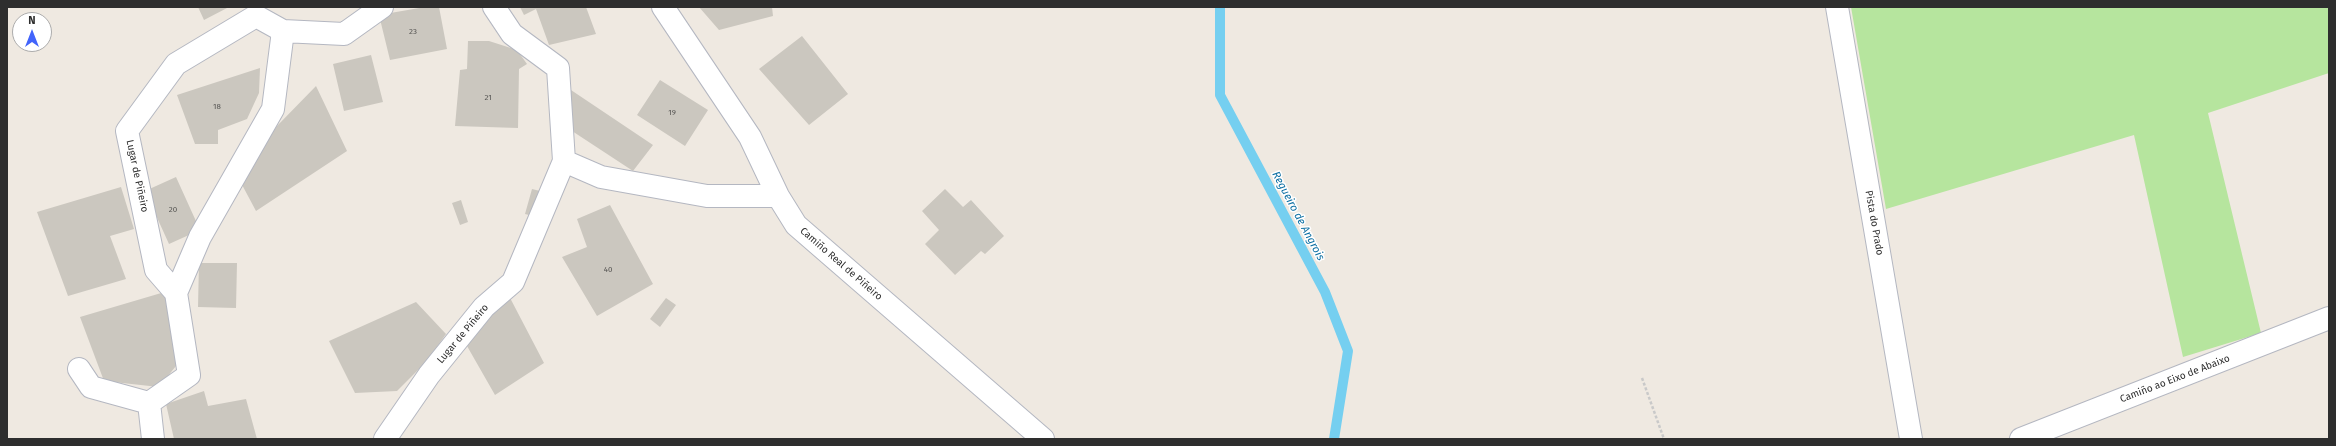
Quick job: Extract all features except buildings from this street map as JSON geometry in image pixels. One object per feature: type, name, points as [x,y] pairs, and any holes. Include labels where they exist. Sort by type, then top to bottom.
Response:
[{"type":"street","name":"Lugar de Piñeiro","points":[[176,293],[156,270],[127,131],[176,64],[256,11],[283,31],[344,34],[382,7]]},
{"type":"street","name":"Lugar de Piñeiro","points":[[385,439],[429,375],[484,307],[513,282],[564,161],[558,68],[512,34],[494,7]]},
{"type":"street","name":"Camiño Real de Piñeiro","points":[[663,7],[750,137],[778,196],[796,225],[1043,439]]},
{"type":"street","name":"Pista do Prado","points":[[1837,7],[1911,439]]},
{"type":"street","points":[[148,403],[189,375],[176,293],[200,237],[273,109],[283,31]]},
{"type":"street","points":[[564,161],[601,177],[707,196],[778,196]]},
{"type":"street","name":"Camiño ao Eixo de Abaixo","points":[[2021,439],[2329,318]]},
{"type":"street","points":[[79,369],[91,386],[148,403]]},
{"type":"street","points":[[148,403],[153,439]]},
{"type":"path","points":[[1642,378],[1664,439]]},
{"type":"green space","points":[[1851,7],[2329,7],[2329,73],[2208,113],[2261,333],[2183,357],[2134,135],[1886,209]]},
{"type":"waterway","name":"Regueiro de Angrois","points":[[1220,7],[1220,95],[1325,292],[1348,351],[1334,439]]}]
